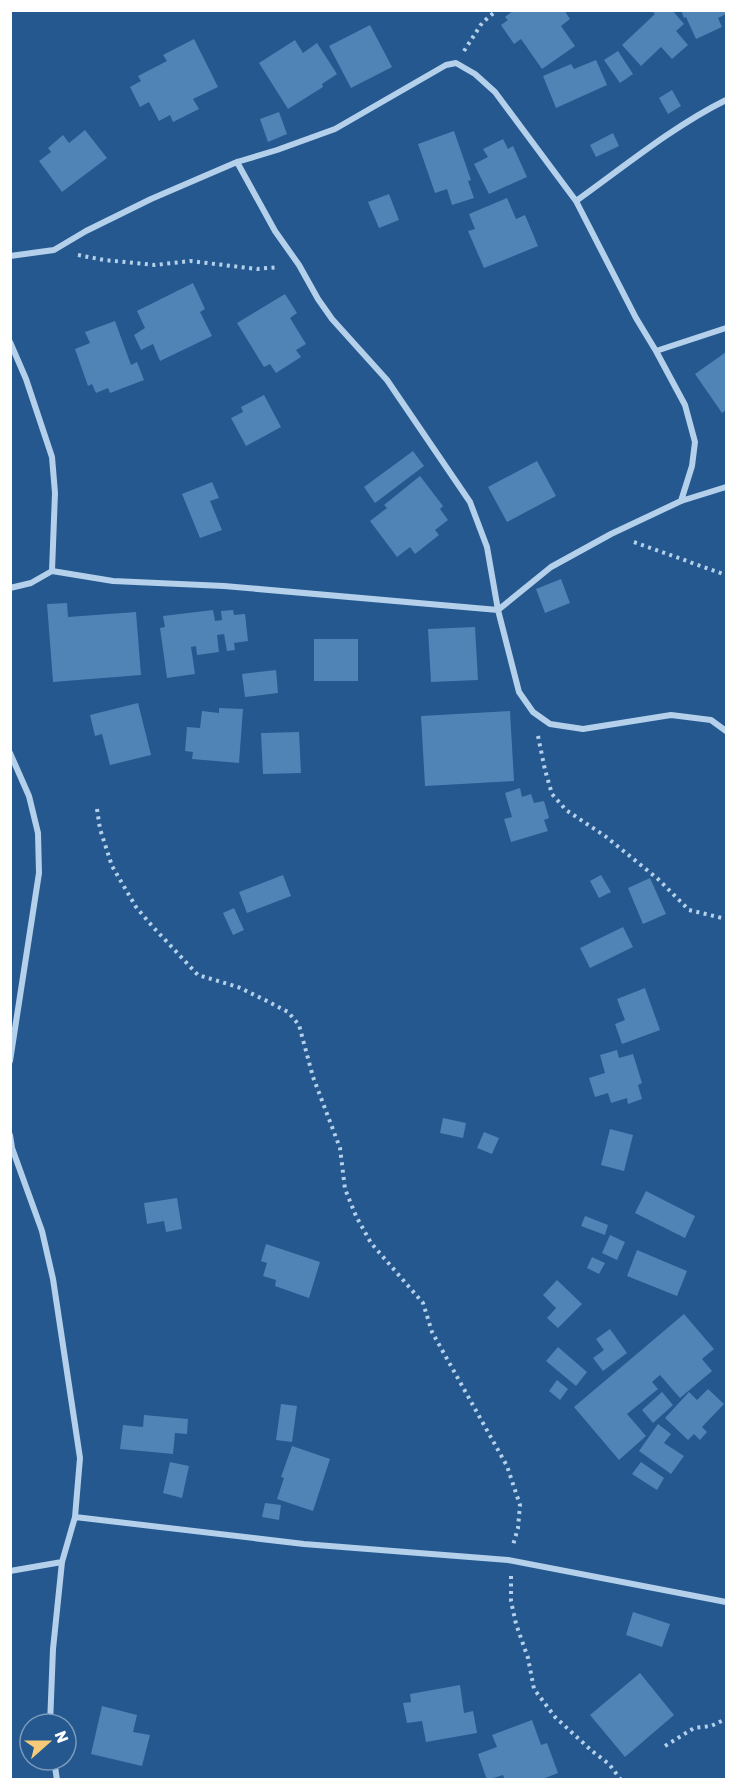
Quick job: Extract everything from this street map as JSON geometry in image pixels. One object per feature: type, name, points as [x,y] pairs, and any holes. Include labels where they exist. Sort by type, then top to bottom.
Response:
[{"type":"street","points":[[10,256],[54,250],[86,231],[151,199],[237,162],[335,129],[446,65],[456,63],[475,74],[495,92],[576,201],[636,318],[685,405],[695,442],[692,466],[681,501]]},
{"type":"street","points":[[576,201],[659,140],[726,100]]},
{"type":"street","points":[[237,162],[275,231],[299,265],[332,320],[387,380],[470,502],[487,547],[498,610],[519,692],[533,712],[550,724],[583,729],[671,715],[711,720],[726,731]]},
{"type":"street","points":[[656,351],[726,328]]},
{"type":"street","points":[[10,342],[26,379],[52,457],[55,493],[52,571]]},
{"type":"street","points":[[10,588],[31,583],[52,571],[113,581],[224,586],[498,610],[551,567],[611,534],[681,501],[726,487]]},
{"type":"street","points":[[10,753],[29,796],[38,834],[39,873],[10,1061]]},
{"type":"street","points":[[10,1135],[12,1149],[42,1231],[60,1317],[80,1458],[75,1517],[62,1562],[53,1649],[50,1712]]},
{"type":"street","points":[[75,1517],[304,1544],[511,1560],[726,1602]]},
{"type":"street","points":[[10,1571],[62,1562]]},
{"type":"path","points":[[456,63],[482,23],[498,10]]},
{"type":"path","points":[[54,250],[104,260],[155,265],[190,261],[257,269],[299,265]]},
{"type":"path","points":[[611,534],[726,575]]},
{"type":"path","points":[[533,712],[552,794],[566,810],[605,836],[658,879],[689,910],[726,919]]},
{"type":"path","points":[[97,809],[100,829],[111,866],[136,907],[161,936],[198,975],[237,987],[267,1001],[288,1012],[299,1025],[313,1077],[340,1148],[345,1189],[356,1216],[371,1242],[423,1302],[432,1332],[507,1466],[520,1505],[511,1560],[511,1601],[528,1658],[534,1689],[555,1717],[609,1764],[621,1779]]},
{"type":"path","points":[[665,1746],[694,1728],[711,1726],[726,1719]]},
{"type":"building","points":[[514,10],[564,10],[570,19],[561,26],[575,46],[542,69],[521,39],[514,44],[501,25],[508,20],[505,17]]},
{"type":"building","points":[[651,10],[672,10],[684,24],[676,31],[688,45],[672,59],[661,47],[641,66],[622,45],[655,14]]},
{"type":"building","points":[[681,10],[726,10],[726,14],[718,18],[722,27],[696,39]]},
{"type":"building","points":[[370,25],[392,67],[351,88],[329,46]]},
{"type":"building","points":[[194,39],[218,87],[193,99],[199,109],[173,122],[170,115],[159,121],[149,102],[140,107],[130,87],[141,81],[138,76],[167,61],[163,55]]},
{"type":"building","points":[[295,40],[303,53],[317,43],[337,74],[322,84],[323,87],[288,109],[259,63]]},
{"type":"building","points":[[618,51],[633,74],[620,83],[604,60]]},
{"type":"building","points":[[596,60],[607,85],[556,108],[543,76],[571,64],[574,69]]},
{"type":"building","points":[[672,90],[681,106],[668,114],[659,98]]},
{"type":"building","points":[[279,112],[287,134],[268,142],[260,119]]},
{"type":"building","points":[[85,130],[107,158],[62,192],[39,161],[51,152],[48,148],[63,135],[69,143]]},
{"type":"building","points":[[454,131],[471,180],[468,181],[474,198],[452,205],[447,189],[435,193],[418,144]]},
{"type":"building","points":[[613,133],[619,146],[596,157],[590,145]]},
{"type":"building","points":[[503,139],[508,149],[513,146],[527,177],[489,194],[474,164],[488,157],[483,149]]},
{"type":"building","points":[[389,194],[399,220],[379,228],[368,202]]},
{"type":"building","points":[[507,198],[516,219],[525,215],[538,246],[484,268],[468,231],[475,229],[469,214]]},
{"type":"building","points":[[193,283],[205,309],[200,312],[212,336],[160,361],[153,344],[141,350],[134,335],[145,328],[137,311]]},
{"type":"building","points":[[285,294],[297,313],[290,318],[306,344],[296,350],[301,357],[276,373],[270,364],[264,367],[237,323]]},
{"type":"building","points":[[115,321],[131,365],[137,362],[144,380],[110,393],[108,388],[96,393],[92,384],[88,386],[75,349],[90,343],[85,332]]},
{"type":"building","points":[[726,352],[726,410],[722,413],[695,374]]},
{"type":"building","points":[[264,395],[281,427],[246,446],[231,418],[243,412],[241,407]]},
{"type":"building","points":[[413,451],[424,466],[375,503],[364,487]]},
{"type":"building","points":[[537,461],[556,496],[507,522],[488,487]]},
{"type":"building","points":[[420,476],[443,506],[440,509],[448,520],[435,530],[439,535],[415,554],[410,547],[397,557],[370,521],[387,508],[384,505]]},
{"type":"building","points":[[212,482],[219,498],[210,501],[222,530],[200,538],[182,494]]},
{"type":"building","points":[[561,579],[570,603],[545,613],[536,589]]},
{"type":"building","points":[[67,603],[68,617],[136,612],[141,675],[53,682],[47,604]]},
{"type":"building","points":[[213,610],[215,621],[222,620],[221,611],[233,610],[234,615],[245,614],[248,641],[234,643],[235,650],[227,651],[224,634],[217,635],[219,652],[197,655],[196,646],[191,647],[195,674],[167,678],[160,628],[165,627],[163,616]]},
{"type":"building","points":[[475,627],[478,680],[431,682],[428,629]]},
{"type":"building","points":[[314,639],[358,639],[358,681],[314,681]]},
{"type":"building","points":[[276,670],[278,693],[245,697],[242,674]]},
{"type":"building","points":[[138,703],[151,755],[110,765],[102,734],[95,736],[90,715]]},
{"type":"building","points":[[219,708],[243,709],[239,763],[192,759],[193,752],[185,751],[187,727],[200,728],[202,711],[219,713]]},
{"type":"building","points":[[510,711],[514,781],[425,786],[421,716]]},
{"type":"building","points":[[299,732],[301,773],[263,774],[261,733]]},
{"type":"building","points":[[520,788],[522,797],[531,794],[534,803],[544,801],[549,818],[544,820],[548,831],[511,842],[504,819],[512,817],[505,793]]},
{"type":"building","points":[[283,875],[291,896],[247,913],[239,892]]},
{"type":"building","points":[[601,875],[611,892],[599,898],[590,881]]},
{"type":"building","points":[[650,878],[666,914],[643,924],[628,888]]},
{"type":"building","points":[[234,908],[244,930],[233,935],[223,913]]},
{"type":"building","points":[[623,927],[633,947],[590,968],[580,948]]},
{"type":"building","points":[[645,988],[660,1030],[622,1044],[615,1024],[625,1020],[617,999]]},
{"type":"building","points":[[617,1050],[619,1058],[633,1054],[642,1083],[638,1085],[642,1099],[628,1104],[627,1098],[611,1103],[608,1093],[595,1097],[589,1078],[605,1073],[600,1055]]},
{"type":"building","points":[[443,1118],[466,1123],[463,1138],[440,1133]]},
{"type":"building","points":[[610,1129],[633,1135],[624,1171],[601,1165]]},
{"type":"building","points":[[484,1132],[499,1138],[492,1154],[477,1148]]},
{"type":"building","points":[[646,1191],[695,1216],[685,1238],[635,1213]]},
{"type":"building","points":[[177,1198],[182,1229],[166,1232],[164,1221],[147,1224],[144,1203]]},
{"type":"building","points":[[585,1216],[608,1225],[605,1235],[581,1226]]},
{"type":"building","points":[[610,1235],[625,1242],[617,1260],[602,1253]]},
{"type":"building","points":[[266,1244],[320,1262],[309,1298],[275,1286],[276,1280],[263,1276],[267,1263],[261,1261]]},
{"type":"building","points":[[637,1250],[687,1271],[677,1296],[627,1276]]},
{"type":"building","points":[[592,1257],[605,1263],[599,1274],[587,1268]]},
{"type":"building","points":[[557,1280],[582,1304],[558,1328],[547,1318],[556,1308],[543,1295]]},
{"type":"building","points":[[684,1314],[714,1349],[702,1359],[712,1371],[680,1398],[660,1375],[652,1382],[658,1389],[627,1414],[646,1436],[619,1460],[574,1407]]},
{"type":"building","points":[[610,1329],[627,1353],[603,1371],[593,1358],[604,1350],[596,1339]]},
{"type":"building","points":[[558,1347],[587,1372],[576,1386],[546,1361]]},
{"type":"building","points":[[557,1380],[568,1389],[560,1400],[549,1391]]},
{"type":"building","points":[[708,1389],[724,1404],[702,1427],[707,1432],[700,1440],[694,1434],[688,1440],[665,1418],[689,1392],[697,1400]]},
{"type":"building","points":[[662,1392],[673,1405],[653,1423],[642,1410]]},
{"type":"building","points":[[281,1404],[297,1406],[292,1442],[276,1440]]},
{"type":"building","points":[[144,1415],[188,1419],[187,1434],[175,1433],[173,1454],[120,1449],[123,1425],[143,1427]]},
{"type":"building","points":[[658,1424],[671,1434],[664,1443],[684,1456],[671,1474],[639,1451]]},
{"type":"building","points":[[292,1446],[330,1459],[313,1511],[277,1499],[284,1478],[281,1477]]},
{"type":"building","points":[[170,1462],[189,1466],[182,1498],[163,1493]]},
{"type":"building","points":[[641,1462],[664,1478],[657,1490],[632,1474]]},
{"type":"building","points":[[265,1503],[281,1505],[279,1520],[262,1517]]},
{"type":"building","points":[[633,1612],[670,1624],[662,1647],[626,1635]]},
{"type":"building","points":[[640,1673],[674,1715],[625,1757],[590,1715]]},
{"type":"building","points":[[460,1685],[464,1713],[473,1711],[477,1733],[426,1742],[422,1721],[407,1723],[403,1703],[411,1702],[410,1694]]},
{"type":"building","points":[[102,1706],[137,1715],[133,1732],[150,1735],[142,1766],[91,1754]]},
{"type":"building","points":[[532,1720],[541,1745],[547,1743],[558,1773],[540,1780],[505,1780],[503,1775],[487,1780],[478,1754],[497,1747],[492,1735]]}]
